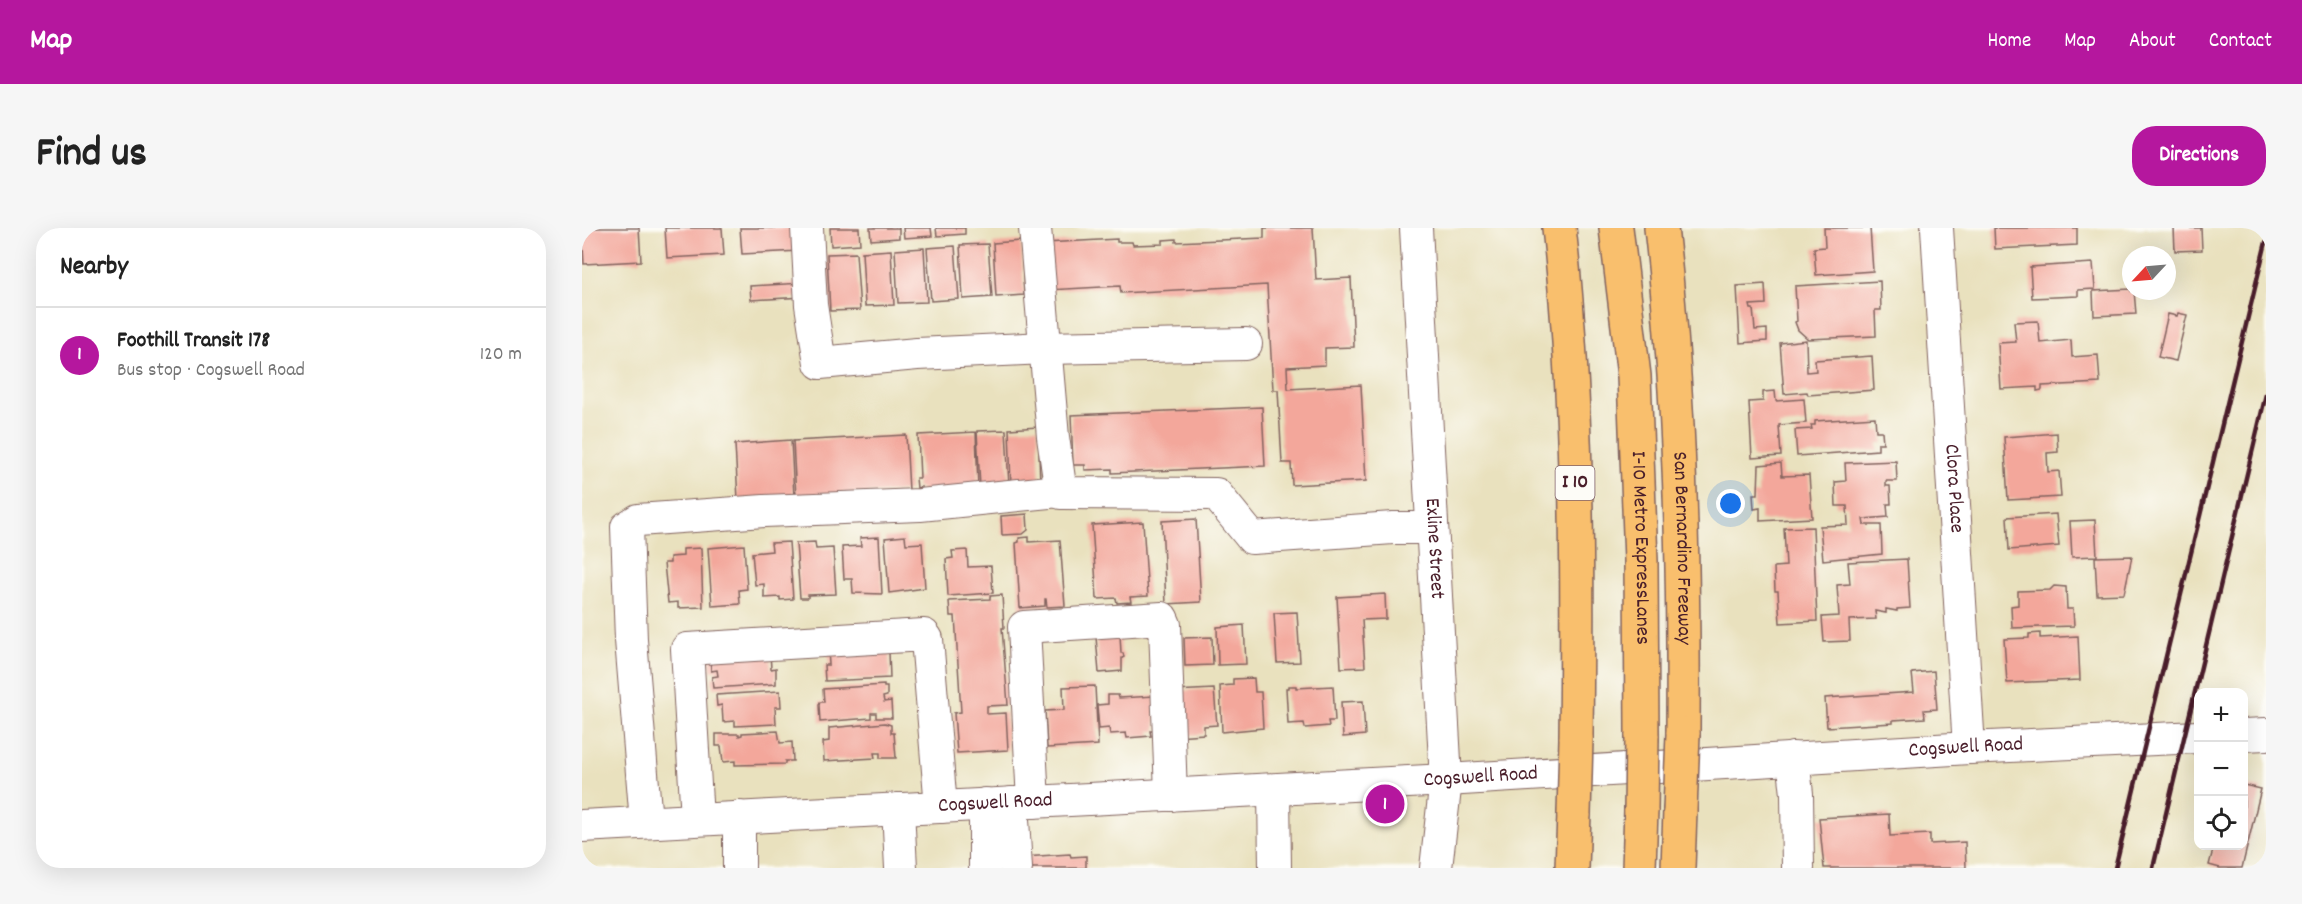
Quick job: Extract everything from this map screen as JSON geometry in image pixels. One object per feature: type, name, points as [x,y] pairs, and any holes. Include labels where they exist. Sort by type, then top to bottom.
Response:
[{"type":"highway","name":"I 10","points":[[1559,228],[1566,306],[1575,481],[1578,609],[1572,868]]},
{"type":"highway","name":"I-10 Metro ExpressLanes","points":[[1616,228],[1634,376],[1641,561],[1642,737],[1639,868]]},
{"type":"highway","points":[[1634,376],[1653,228]]},
{"type":"highway","name":"San Bernardino Freeway","points":[[1660,228],[1675,388],[1681,501],[1683,735],[1678,868]]},
{"type":"street","points":[[807,228],[811,305],[820,363],[917,354],[1045,348],[1246,344]]},
{"type":"street","points":[[1035,228],[1059,491]]},
{"type":"street","name":"Exline Street","points":[[1416,228],[1446,780],[1436,868]]},
{"type":"street","name":"Clora Place","points":[[1937,228],[1969,748]]},
{"type":"street","points":[[646,822],[631,640],[627,527],[638,520],[920,505],[1059,491],[1064,495],[1216,494],[1252,538],[1432,528]]},
{"type":"street","points":[[1016,868],[1010,803],[1024,627],[1161,618],[1166,625],[1171,795]]},
{"type":"street","points":[[697,819],[687,649],[924,635],[927,639],[940,807]]},
{"type":"street","points":[[2248,735],[2266,734]]},
{"type":"street","name":"Cogswell Road","points":[[582,826],[1274,790],[1793,758],[2194,737]]},
{"type":"street","points":[[1793,758],[1797,798],[1798,868]]},
{"type":"street","points":[[1274,790],[1275,868]]},
{"type":"street","points":[[985,868],[1010,803]]},
{"type":"street","points":[[898,809],[901,868]]},
{"type":"street","points":[[739,817],[739,868]]},
{"type":"building","points":[[582,228],[639,228],[641,261],[584,264]]},
{"type":"building","points":[[665,228],[722,228],[724,255],[667,258]]},
{"type":"building","points":[[740,228],[797,228],[799,251],[742,254]]},
{"type":"building","points":[[830,228],[859,228],[860,244],[831,246]]},
{"type":"building","points":[[870,228],[899,228],[899,238],[871,240]]},
{"type":"building","points":[[903,228],[931,228],[932,236],[904,238]]},
{"type":"building","points":[[936,228],[965,228],[965,234],[937,236]]},
{"type":"building","points":[[1264,228],[1313,228],[1316,280],[1351,278],[1354,347],[1325,348],[1325,365],[1287,367],[1288,389],[1361,385],[1366,481],[1292,485],[1291,463],[1282,463],[1278,390],[1273,390],[1267,285],[1121,293],[1120,286],[1048,290],[1045,243],[1117,239],[1117,242],[1132,242],[1133,245],[1163,244],[1163,240],[1176,239],[1176,242],[1264,238]]},
{"type":"building","points":[[1824,228],[1870,228],[1873,271],[1816,275],[1814,248],[1825,247]]},
{"type":"building","points":[[1994,228],[2077,228],[2077,245],[1995,249]]},
{"type":"building","points":[[2174,228],[2201,228],[2202,250],[2176,251]]},
{"type":"building","points":[[1021,241],[1024,295],[996,297],[993,243]]},
{"type":"building","points":[[988,244],[992,297],[963,299],[960,245]]},
{"type":"building","points":[[955,246],[959,299],[931,301],[927,248]]},
{"type":"building","points":[[924,248],[927,302],[898,303],[895,250]]},
{"type":"building","points":[[891,250],[894,305],[865,306],[862,252]]},
{"type":"building","points":[[856,253],[860,310],[830,311],[827,254]]},
{"type":"building","points":[[2093,263],[2095,289],[2078,290],[2078,296],[2032,298],[2030,267]]},
{"type":"building","points":[[1880,281],[1881,310],[1875,310],[1876,336],[1808,339],[1798,330],[1795,322],[1797,321],[1795,286]]},
{"type":"building","points":[[803,283],[804,297],[751,300],[750,286]]},
{"type":"building","points":[[1765,284],[1766,304],[1750,305],[1753,309],[1755,330],[1767,329],[1767,341],[1740,343],[1737,286]]},
{"type":"building","points":[[2122,289],[2122,300],[2135,300],[2136,314],[2094,316],[2093,291]]},
{"type":"building","points":[[2178,313],[2187,315],[2176,361],[2158,357],[2168,314],[2177,316]]},
{"type":"building","points":[[2038,321],[2040,343],[2071,340],[2072,357],[2098,355],[2100,383],[2042,386],[2042,390],[2037,391],[2037,387],[2001,389],[1998,343],[2016,342],[2014,322]]},
{"type":"building","points":[[1806,340],[1807,372],[1816,371],[1815,360],[1872,356],[1874,390],[1808,395],[1807,392],[1784,394],[1780,343]]},
{"type":"building","points":[[1775,391],[1776,401],[1804,399],[1806,423],[1779,425],[1781,456],[1752,458],[1749,402],[1763,401],[1763,392]]},
{"type":"building","points":[[1262,407],[1265,466],[1112,473],[1112,469],[1085,470],[1085,465],[1073,465],[1071,415]]},
{"type":"building","points":[[1875,417],[1876,431],[1882,431],[1883,443],[1878,443],[1878,450],[1797,456],[1795,430],[1812,429],[1811,425],[1815,425],[1815,421]]},
{"type":"building","points":[[1038,427],[1040,484],[1011,486],[1009,429]]},
{"type":"building","points":[[1006,430],[1009,486],[980,487],[977,431]]},
{"type":"building","points":[[976,432],[978,488],[921,491],[921,487],[917,488],[916,478],[920,478],[918,435]]},
{"type":"building","points":[[2057,433],[2058,452],[2047,453],[2048,472],[2059,471],[2061,497],[2008,500],[2004,437]]},
{"type":"building","points":[[906,435],[909,491],[796,497],[793,441]]},
{"type":"building","points":[[791,440],[794,497],[738,500],[735,444]]},
{"type":"building","points":[[1896,461],[1897,481],[1886,481],[1886,486],[1890,486],[1891,504],[1887,504],[1888,517],[1863,519],[1864,525],[1881,525],[1882,554],[1823,560],[1820,526],[1848,525],[1847,506],[1836,506],[1835,482],[1846,481],[1845,463]]},
{"type":"building","points":[[1781,463],[1782,476],[1809,475],[1812,518],[1760,521],[1760,508],[1754,509],[1753,494],[1758,494],[1759,465]]},
{"type":"building","points":[[1027,514],[1028,530],[1023,534],[1002,535],[1001,516]]},
{"type":"building","points":[[2056,514],[2059,546],[2009,550],[2007,517]]},
{"type":"building","points":[[1196,519],[1201,602],[1166,604],[1162,521]]},
{"type":"building","points":[[2095,520],[2097,556],[2072,557],[2070,521]]},
{"type":"building","points":[[1143,522],[1148,596],[1130,597],[1131,602],[1117,603],[1116,598],[1097,599],[1092,525]]},
{"type":"building","points":[[1813,527],[1817,621],[1780,623],[1774,567],[1786,566],[1784,528]]},
{"type":"building","points":[[905,536],[906,544],[922,543],[925,588],[889,593],[885,538]]},
{"type":"building","points":[[879,537],[882,594],[853,593],[852,579],[844,579],[842,547],[861,546],[860,538]]},
{"type":"building","points":[[1029,537],[1029,542],[1060,540],[1065,606],[1047,607],[1045,599],[1045,606],[1020,608],[1016,543],[1019,542],[1019,538]]},
{"type":"building","points":[[789,542],[793,599],[764,598],[764,584],[755,585],[752,553],[772,551],[771,543]]},
{"type":"building","points":[[815,542],[816,549],[833,548],[836,594],[808,595],[808,598],[800,598],[796,543]]},
{"type":"building","points":[[744,545],[747,589],[739,590],[740,604],[712,606],[708,548]]},
{"type":"building","points":[[701,548],[703,607],[678,608],[678,602],[668,603],[664,563],[670,563],[670,557],[683,556],[683,549]]},
{"type":"building","points":[[967,550],[968,567],[991,566],[993,593],[948,596],[946,559],[953,558],[952,551]]},
{"type":"building","points":[[2132,556],[2124,594],[2097,595],[2095,557]]},
{"type":"building","points":[[1907,559],[1910,608],[1897,609],[1897,611],[1886,609],[1886,613],[1875,611],[1876,619],[1849,620],[1850,641],[1824,642],[1822,617],[1839,616],[1837,585],[1850,584],[1848,562]]},
{"type":"building","points":[[2054,586],[2066,587],[2067,609],[2073,609],[2074,626],[2012,628],[2011,606],[2018,605],[2018,591],[2050,590]]},
{"type":"building","points":[[1385,594],[1386,619],[1362,620],[1365,667],[1341,668],[1337,597]]},
{"type":"building","points":[[1002,595],[1008,705],[987,706],[987,714],[1006,713],[1008,750],[957,753],[954,713],[961,712],[955,616],[950,616],[949,601],[990,599],[990,596]]},
{"type":"building","points":[[1297,612],[1300,662],[1277,663],[1274,613]]},
{"type":"building","points":[[1244,625],[1246,664],[1218,665],[1217,627]]},
{"type":"building","points":[[2040,633],[2040,638],[2078,636],[2080,680],[2007,683],[2004,639],[2029,638],[2029,634]]},
{"type":"building","points":[[1120,635],[1121,653],[1124,657],[1122,658],[1122,671],[1099,673],[1096,637]]},
{"type":"building","points":[[1212,637],[1213,665],[1185,666],[1184,638]]},
{"type":"building","points":[[828,649],[889,652],[890,678],[825,681],[824,665],[829,665]]},
{"type":"building","points":[[770,652],[771,669],[776,668],[776,684],[713,688],[712,677],[718,676],[717,670],[711,671],[710,656]]},
{"type":"building","points":[[1934,671],[1937,709],[1924,710],[1925,718],[1893,720],[1893,723],[1827,727],[1825,698],[1914,692],[1912,673]]},
{"type":"building","points":[[1254,678],[1255,692],[1261,692],[1263,728],[1222,732],[1220,686],[1233,685],[1233,679]]},
{"type":"building","points":[[884,685],[887,687],[887,696],[883,697],[884,702],[891,701],[892,718],[876,718],[876,713],[871,713],[871,718],[820,722],[819,705],[820,702],[824,702],[823,689]]},
{"type":"building","points":[[1095,686],[1098,745],[1047,748],[1045,711],[1064,710],[1063,687]]},
{"type":"building","points":[[1296,686],[1296,688],[1333,686],[1335,721],[1328,721],[1329,726],[1305,728],[1304,723],[1288,724],[1286,688]]},
{"type":"building","points":[[1214,689],[1217,725],[1204,726],[1204,734],[1176,736],[1174,691]]},
{"type":"building","points":[[780,691],[781,707],[775,707],[776,724],[735,726],[735,721],[723,722],[722,705],[717,706],[716,695]]},
{"type":"building","points":[[1108,695],[1118,695],[1119,698],[1155,696],[1156,731],[1150,731],[1151,736],[1127,738],[1126,733],[1110,734],[1109,728],[1099,729],[1097,705],[1108,704]]},
{"type":"building","points":[[1363,701],[1365,735],[1343,737],[1341,702]]},
{"type":"building","points":[[885,723],[891,725],[891,733],[894,733],[896,758],[880,758],[880,753],[874,753],[875,758],[824,761],[823,742],[829,741],[829,728]]},
{"type":"building","points":[[778,731],[780,743],[792,742],[793,761],[785,761],[785,764],[735,765],[735,761],[723,762],[721,746],[716,746],[716,734],[739,734],[739,736],[742,733]]},
{"type":"building","points":[[2248,786],[2261,789],[2248,843]]},
{"type":"building","points":[[1889,814],[1890,836],[1930,834],[1930,844],[1965,842],[1966,868],[1824,868],[1819,818]]},
{"type":"building","points":[[2213,850],[2246,850],[2242,868],[2220,868],[2209,865]]},
{"type":"building","points":[[1070,854],[1071,857],[1086,856],[1086,868],[1024,868],[1023,857]]},
{"type":"railway","points":[[2115,868],[2266,242]]},
{"type":"railway","points":[[2153,868],[2266,394]]},
{"type":"place","name":"Foothill Transit 178","points":[[1385,804]]}]
